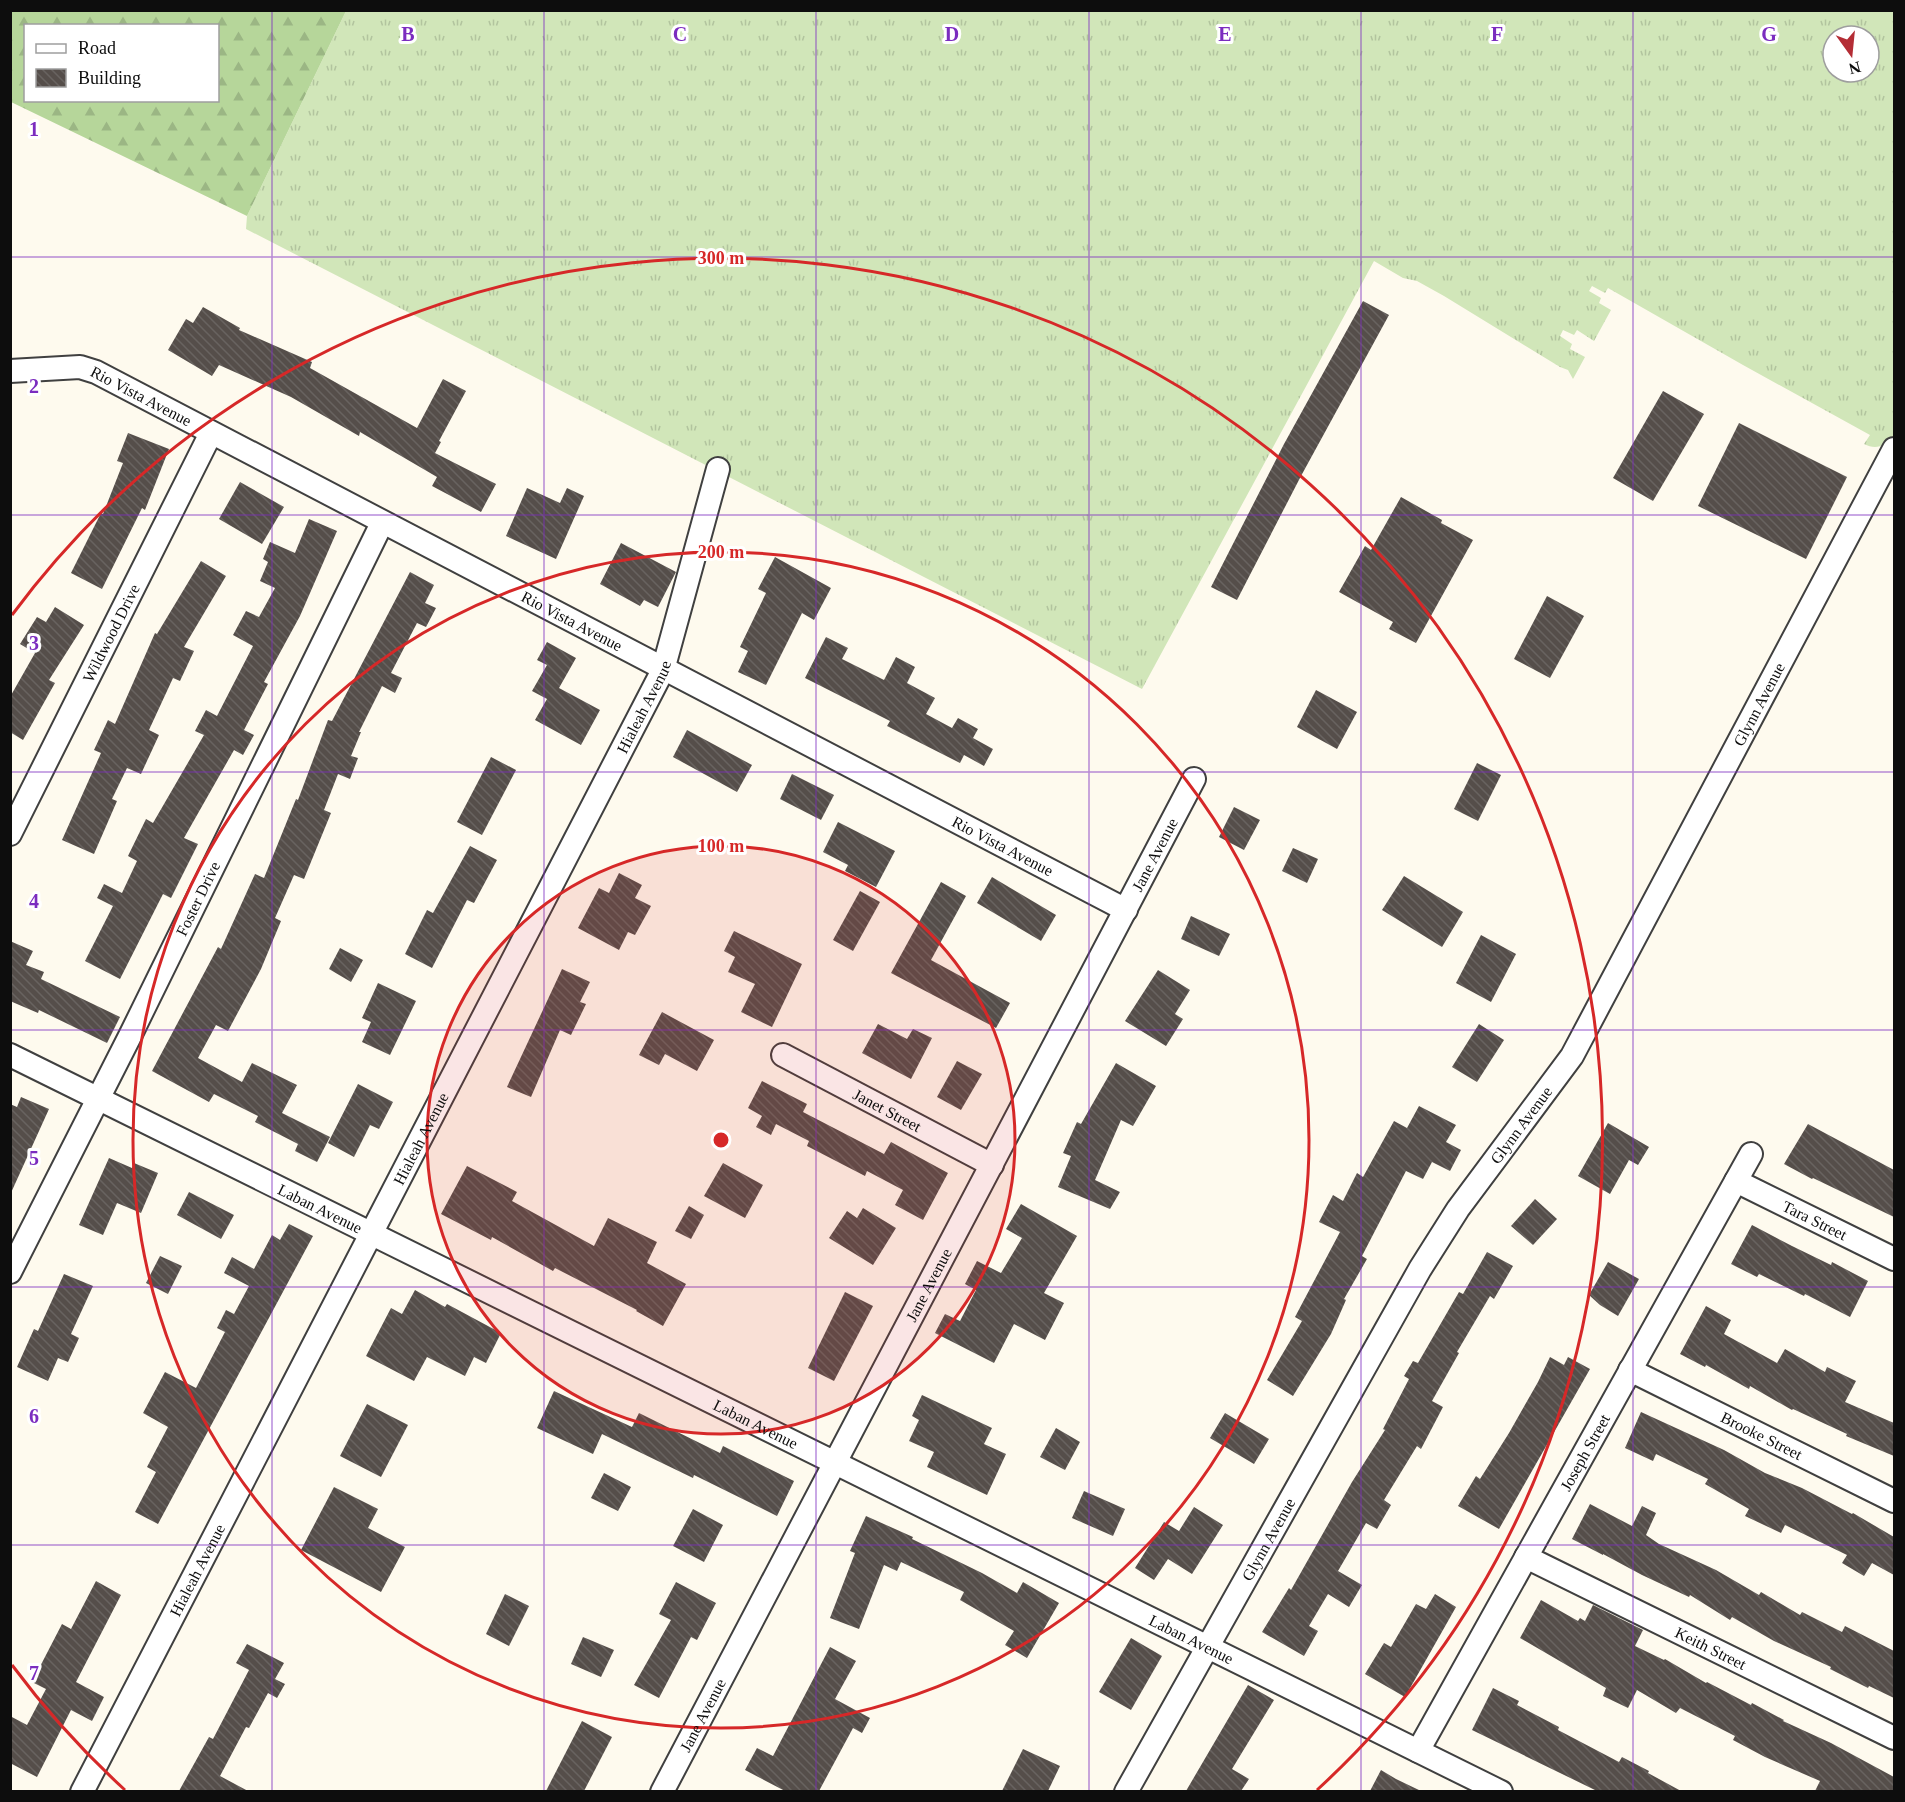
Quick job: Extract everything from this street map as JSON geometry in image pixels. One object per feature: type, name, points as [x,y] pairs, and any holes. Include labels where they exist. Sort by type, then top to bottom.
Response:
[{"type":"street","name":"Rio Vista Avenue","points":[[10,371],[80,367],[88,370],[1126,910]]},
{"type":"street","name":"Wildwood Drive","points":[[10,834],[212,433]]},
{"type":"street","name":"Glynn Avenue","points":[[1126,1791],[1426,1259],[1458,1209],[1572,1056],[1894,449]]},
{"type":"street","name":"Hialeah Avenue","points":[[82,1791],[663,670],[718,468]]},
{"type":"street","name":"Foster Drive","points":[[10,1272],[98,1099],[382,523]]},
{"type":"street","name":"Jane Avenue","points":[[663,1791],[1194,778]]},
{"type":"street","name":"Laban Avenue","points":[[10,1055],[1501,1791]]},
{"type":"street","name":"Janet Street","points":[[783,1055],[992,1165]]},
{"type":"street","name":"Joseph Street","points":[[1418,1750],[1751,1154]]},
{"type":"street","name":"Tara Street","points":[[1736,1180],[1894,1259]]},
{"type":"street","name":"Brooke Street","points":[[1630,1370],[1894,1501]]},
{"type":"street","name":"Keith Street","points":[[1526,1557],[1894,1738]]},
{"type":"green space","points":[[10,11],[346,11],[247,216],[11,102]]},
{"type":"green space","points":[[346,11],[1894,11],[1894,438],[1880,446],[1872,447],[1864,444],[1870,435],[1608,288],[1605,293],[1592,286],[1589,291],[1601,298],[1599,303],[1611,310],[1594,341],[1577,330],[1574,335],[1563,330],[1560,336],[1572,344],[1570,349],[1585,357],[1573,379],[1568,370],[1444,296],[1417,281],[1403,278],[1374,261],[1142,689],[246,229],[247,216]]},
{"type":"building","points":[[1363,301],[1389,315],[1301,476],[1237,600],[1211,587],[1284,444]]},
{"type":"building","points":[[203,307],[240,328],[239,330],[312,362],[310,368],[417,428],[443,379],[466,391],[435,453],[496,484],[481,512],[432,486],[437,477],[360,432],[359,436],[291,397],[219,365],[212,376],[168,350],[186,319],[193,323]]},
{"type":"building","points":[[1663,391],[1704,414],[1653,501],[1613,478]]},
{"type":"building","points":[[1739,423],[1847,477],[1806,559],[1698,506]]},
{"type":"building","points":[[128,433],[169,449],[145,510],[142,508],[102,589],[71,573],[101,513],[103,514],[123,463],[117,461]]},
{"type":"building","points":[[240,482],[284,507],[262,544],[219,519]]},
{"type":"building","points":[[527,488],[560,503],[567,488],[584,496],[556,559],[506,536]]},
{"type":"building","points":[[1401,497],[1442,520],[1441,523],[1473,540],[1416,643],[1389,629],[1393,622],[1339,592],[1365,546],[1371,550]]},
{"type":"building","points":[[309,519],[337,531],[300,616],[264,682],[268,684],[244,730],[254,735],[243,755],[234,750],[184,838],[198,844],[171,898],[163,894],[120,979],[85,961],[113,906],[97,898],[104,884],[122,893],[137,861],[128,856],[146,819],[153,823],[204,735],[195,731],[206,710],[217,716],[253,646],[233,635],[246,611],[259,617],[275,588],[260,581],[268,562],[263,559],[270,542],[295,553]]},
{"type":"building","points":[[621,543],[676,572],[658,607],[644,600],[640,606],[600,584]]},
{"type":"building","points":[[775,557],[831,588],[814,620],[802,613],[766,685],[738,672],[748,651],[740,647],[766,593],[758,589]]},
{"type":"building","points":[[201,561],[226,576],[184,647],[194,651],[180,681],[173,678],[149,730],[159,735],[141,774],[127,768],[112,799],[117,801],[94,854],[62,840],[101,753],[94,750],[108,720],[115,724],[155,633],[157,634]]},
{"type":"building","points":[[410,572],[434,585],[425,603],[436,608],[426,627],[417,623],[391,673],[402,678],[395,693],[382,686],[359,732],[361,732],[351,756],[358,758],[350,779],[338,774],[324,810],[331,813],[304,879],[294,875],[275,918],[281,921],[261,969],[228,1031],[216,1025],[198,1058],[242,1082],[252,1063],[297,1085],[282,1113],[330,1137],[317,1162],[295,1151],[298,1144],[255,1122],[258,1116],[214,1094],[209,1102],[152,1071],[218,947],[221,949],[255,874],[264,878],[296,799],[298,800],[328,720],[332,721]]},
{"type":"building","points":[[1547,596],[1584,616],[1550,678],[1514,659]]},
{"type":"building","points":[[55,607],[84,625],[49,680],[55,683],[23,740],[10,732],[10,697],[35,653],[20,644],[37,617],[46,622]]},
{"type":"building","points":[[826,637],[848,648],[842,659],[884,680],[896,657],[915,667],[907,683],[935,698],[926,714],[952,728],[958,718],[978,729],[973,738],[993,749],[984,766],[964,755],[960,763],[887,726],[890,721],[805,678]]},
{"type":"building","points":[[547,642],[576,658],[559,688],[600,710],[581,745],[535,720],[547,699],[532,691],[547,665],[537,660]]},
{"type":"building","points":[[1316,690],[1357,712],[1337,749],[1297,727]]},
{"type":"building","points":[[687,730],[752,765],[737,792],[673,757]]},
{"type":"building","points":[[491,757],[516,770],[482,835],[457,822]]},
{"type":"building","points":[[1477,763],[1501,775],[1478,821],[1454,809]]},
{"type":"building","points":[[792,774],[834,795],[821,820],[780,799]]},
{"type":"building","points":[[1234,807],[1260,820],[1244,850],[1219,837]]},
{"type":"building","points":[[838,822],[895,851],[876,887],[845,871],[848,865],[823,852]]},
{"type":"building","points":[[470,846],[497,860],[474,903],[467,900],[432,968],[405,954],[427,910],[433,913]]},
{"type":"building","points":[[1293,848],[1318,859],[1307,883],[1282,871]]},
{"type":"building","points":[[619,873],[642,885],[635,898],[651,906],[635,935],[628,932],[619,950],[578,928],[599,888],[609,893]]},
{"type":"building","points":[[1404,876],[1463,912],[1442,947],[1382,910]]},
{"type":"building","points":[[992,877],[1056,915],[1041,941],[977,903]]},
{"type":"building","points":[[941,882],[966,896],[931,960],[1010,1003],[996,1028],[891,973]]},
{"type":"building","points":[[860,891],[880,902],[853,951],[833,940]]},
{"type":"building","points":[[1191,916],[1230,934],[1219,956],[1181,939]]},
{"type":"building","points":[[734,931],[802,964],[772,1027],[741,1012],[755,984],[728,972],[735,957],[724,951]]},
{"type":"building","points":[[1481,935],[1516,954],[1491,1002],[1456,983]]},
{"type":"building","points":[[10,941],[33,951],[26,965],[44,972],[41,979],[120,1017],[107,1043],[39,1010],[38,1013],[10,1001]]},
{"type":"building","points":[[340,948],[363,960],[351,982],[329,969]]},
{"type":"building","points":[[562,969],[590,982],[580,1002],[586,1004],[571,1035],[560,1030],[531,1097],[507,1087]]},
{"type":"building","points":[[1158,970],[1190,990],[1175,1014],[1183,1019],[1166,1046],[1125,1021]]},
{"type":"building","points":[[378,983],[416,1001],[390,1055],[362,1042],[371,1022],[362,1018]]},
{"type":"building","points":[[662,1012],[714,1040],[697,1071],[665,1054],[659,1065],[639,1055]]},
{"type":"building","points":[[878,1024],[907,1039],[913,1029],[932,1038],[911,1079],[862,1053]]},
{"type":"building","points":[[1479,1024],[1504,1040],[1477,1082],[1452,1067]]},
{"type":"building","points":[[957,1061],[982,1074],[961,1110],[937,1097]]},
{"type":"building","points":[[1116,1063],[1156,1086],[1133,1126],[1121,1120],[1095,1180],[1120,1192],[1110,1209],[1058,1187],[1071,1156],[1063,1153],[1077,1122],[1081,1124]]},
{"type":"building","points":[[762,1081],[807,1104],[803,1112],[884,1154],[891,1142],[948,1173],[923,1220],[895,1205],[903,1190],[867,1171],[865,1176],[807,1146],[809,1141],[776,1124],[771,1135],[756,1127],[762,1116],[748,1108]]},
{"type":"building","points":[[358,1084],[393,1102],[379,1129],[370,1125],[354,1157],[328,1143]]},
{"type":"building","points":[[21,1097],[49,1109],[10,1195],[10,1104],[17,1107]]},
{"type":"building","points":[[1419,1106],[1456,1125],[1446,1142],[1461,1150],[1450,1171],[1432,1162],[1423,1179],[1406,1171],[1362,1256],[1367,1259],[1344,1299],[1346,1300],[1331,1334],[1293,1396],[1267,1380],[1302,1321],[1295,1317],[1340,1232],[1319,1222],[1333,1195],[1343,1201],[1357,1173],[1363,1177],[1394,1121],[1407,1128]]},
{"type":"building","points":[[1608,1123],[1649,1147],[1638,1165],[1629,1160],[1610,1194],[1578,1176]]},
{"type":"building","points":[[1808,1124],[1894,1170],[1894,1217],[1784,1164]]},
{"type":"building","points":[[109,1158],[132,1168],[134,1163],[158,1173],[141,1213],[117,1203],[103,1235],[79,1225]]},
{"type":"building","points":[[723,1163],[763,1185],[745,1218],[704,1196]]},
{"type":"building","points":[[467,1166],[517,1192],[512,1201],[594,1246],[608,1218],[657,1242],[647,1263],[686,1284],[663,1326],[555,1268],[553,1271],[492,1237],[491,1240],[441,1214]]},
{"type":"building","points":[[189,1192],[234,1215],[221,1239],[177,1215]]},
{"type":"building","points":[[1535,1199],[1557,1219],[1533,1245],[1511,1226]]},
{"type":"building","points":[[1021,1204],[1077,1236],[1044,1293],[1064,1303],[1045,1340],[1014,1324],[994,1363],[935,1333],[945,1314],[960,1321],[976,1290],[965,1284],[977,1261],[1001,1273],[1022,1238],[1006,1229]]},
{"type":"building","points":[[689,1206],[704,1215],[691,1239],[675,1231]]},
{"type":"building","points":[[863,1208],[896,1228],[873,1265],[829,1238],[847,1211],[857,1218]]},
{"type":"building","points":[[289,1224],[313,1236],[158,1524],[135,1512],[156,1472],[147,1467],[168,1427],[143,1413],[165,1372],[196,1388],[225,1332],[217,1328],[226,1310],[234,1314],[249,1286],[224,1273],[232,1257],[254,1269],[272,1235],[280,1240]]},
{"type":"building","points":[[1752,1225],[1868,1281],[1850,1317],[1805,1294],[1804,1296],[1759,1274],[1757,1277],[1731,1264]]},
{"type":"building","points":[[1487,1252],[1513,1266],[1494,1299],[1490,1296],[1457,1352],[1459,1353],[1432,1401],[1443,1407],[1421,1449],[1417,1446],[1384,1500],[1391,1505],[1377,1529],[1366,1523],[1338,1571],[1362,1585],[1349,1607],[1328,1594],[1309,1626],[1318,1631],[1304,1656],[1262,1632],[1289,1588],[1291,1590],[1352,1482],[1385,1430],[1383,1429],[1409,1379],[1404,1376],[1413,1361],[1418,1363],[1459,1292],[1463,1294]]},
{"type":"building","points":[[160,1256],[182,1266],[168,1294],[146,1283]]},
{"type":"building","points":[[1608,1262],[1639,1279],[1618,1316],[1589,1295]]},
{"type":"building","points":[[64,1274],[93,1286],[71,1334],[79,1338],[68,1362],[58,1358],[48,1381],[17,1367],[34,1329],[38,1331]]},
{"type":"building","points":[[415,1290],[501,1333],[486,1363],[474,1357],[465,1376],[427,1357],[414,1381],[366,1356],[391,1308],[402,1314]]},
{"type":"building","points":[[845,1292],[873,1306],[834,1381],[808,1368]]},
{"type":"building","points":[[1706,1306],[1731,1320],[1724,1334],[1777,1363],[1785,1349],[1825,1372],[1827,1367],[1856,1381],[1845,1402],[1894,1423],[1894,1456],[1846,1436],[1847,1434],[1792,1410],[1750,1386],[1749,1389],[1706,1365],[1705,1367],[1680,1354]]},
{"type":"building","points":[[1550,1357],[1564,1365],[1568,1357],[1590,1369],[1499,1529],[1458,1506],[1476,1476],[1480,1479],[1509,1433]]},
{"type":"building","points":[[554,1391],[632,1427],[639,1413],[720,1453],[723,1446],[794,1481],[777,1516],[694,1475],[693,1478],[602,1434],[593,1454],[537,1428]]},
{"type":"building","points":[[922,1395],[992,1428],[984,1444],[1006,1454],[987,1495],[927,1467],[934,1452],[909,1441],[919,1420],[912,1416]]},
{"type":"building","points":[[367,1404],[408,1425],[381,1477],[340,1456]]},
{"type":"building","points":[[1641,1412],[1853,1513],[1894,1537],[1894,1575],[1872,1563],[1864,1576],[1842,1563],[1847,1555],[1785,1525],[1781,1533],[1745,1516],[1749,1509],[1705,1484],[1708,1479],[1656,1454],[1653,1461],[1625,1448]]},
{"type":"building","points":[[1225,1413],[1269,1439],[1254,1464],[1210,1438]]},
{"type":"building","points":[[1056,1428],[1080,1442],[1065,1470],[1040,1457]]},
{"type":"building","points":[[604,1473],[631,1487],[618,1511],[591,1498]]},
{"type":"building","points":[[334,1487],[378,1509],[368,1528],[405,1547],[381,1592],[301,1550]]},
{"type":"building","points":[[1084,1491],[1125,1509],[1113,1536],[1072,1518]]},
{"type":"building","points":[[1590,1504],[1632,1526],[1642,1506],[1656,1513],[1646,1535],[1659,1544],[1716,1570],[1759,1595],[1761,1592],[1800,1615],[1802,1612],[1842,1632],[1845,1626],[1894,1651],[1894,1698],[1869,1686],[1868,1688],[1830,1669],[1831,1667],[1774,1641],[1732,1617],[1730,1620],[1690,1595],[1689,1597],[1642,1575],[1572,1539]]},
{"type":"building","points":[[1194,1507],[1223,1525],[1192,1574],[1168,1559],[1154,1580],[1135,1568],[1164,1522],[1179,1531]]},
{"type":"building","points":[[693,1509],[723,1525],[704,1562],[673,1546]]},
{"type":"building","points":[[866,1516],[913,1537],[912,1539],[1017,1593],[1023,1582],[1059,1603],[1027,1658],[1005,1645],[1014,1631],[960,1600],[964,1592],[901,1562],[897,1571],[884,1565],[859,1629],[830,1618],[855,1553],[850,1551]]},
{"type":"building","points":[[96,1581],[121,1595],[76,1682],[104,1697],[92,1721],[71,1710],[37,1777],[10,1763],[10,1716],[27,1725],[46,1689],[32,1682],[62,1624],[71,1629]]},
{"type":"building","points":[[676,1582],[716,1603],[697,1640],[691,1637],[659,1698],[634,1685],[671,1620],[659,1614]]},
{"type":"building","points":[[505,1594],[529,1606],[509,1646],[486,1634]]},
{"type":"building","points":[[1435,1594],[1456,1607],[1405,1697],[1365,1674],[1384,1643],[1391,1647],[1416,1604],[1426,1609]]},
{"type":"building","points":[[1541,1600],[1578,1621],[1580,1618],[1585,1621],[1593,1605],[1643,1630],[1635,1646],[1665,1659],[1706,1683],[1751,1705],[1752,1703],[1894,1777],[1894,1791],[1815,1791],[1820,1781],[1765,1757],[1733,1740],[1735,1736],[1680,1708],[1676,1713],[1637,1690],[1628,1708],[1603,1696],[1606,1688],[1520,1638]]},
{"type":"building","points":[[583,1637],[614,1650],[601,1677],[571,1664]]},
{"type":"building","points":[[1131,1638],[1162,1656],[1131,1710],[1099,1692]]},
{"type":"building","points":[[247,1644],[284,1663],[275,1679],[285,1684],[277,1698],[268,1693],[249,1728],[246,1727],[220,1776],[248,1791],[179,1791],[209,1737],[213,1739],[249,1670],[236,1663]]},
{"type":"building","points":[[830,1647],[856,1661],[835,1699],[870,1718],[862,1733],[853,1728],[819,1791],[785,1791],[745,1770],[757,1748],[773,1756]]},
{"type":"building","points":[[1248,1685],[1274,1700],[1232,1769],[1249,1779],[1241,1791],[1186,1791]]},
{"type":"building","points":[[1493,1688],[1519,1701],[1517,1705],[1559,1727],[1558,1730],[1619,1762],[1622,1757],[1681,1791],[1597,1791],[1472,1730]]},
{"type":"building","points":[[582,1721],[612,1737],[584,1791],[546,1791]]},
{"type":"building","points":[[1023,1749],[1060,1766],[1048,1791],[1002,1791]]},
{"type":"building","points":[[1381,1770],[1396,1779],[1421,1791],[1370,1791]]}]
